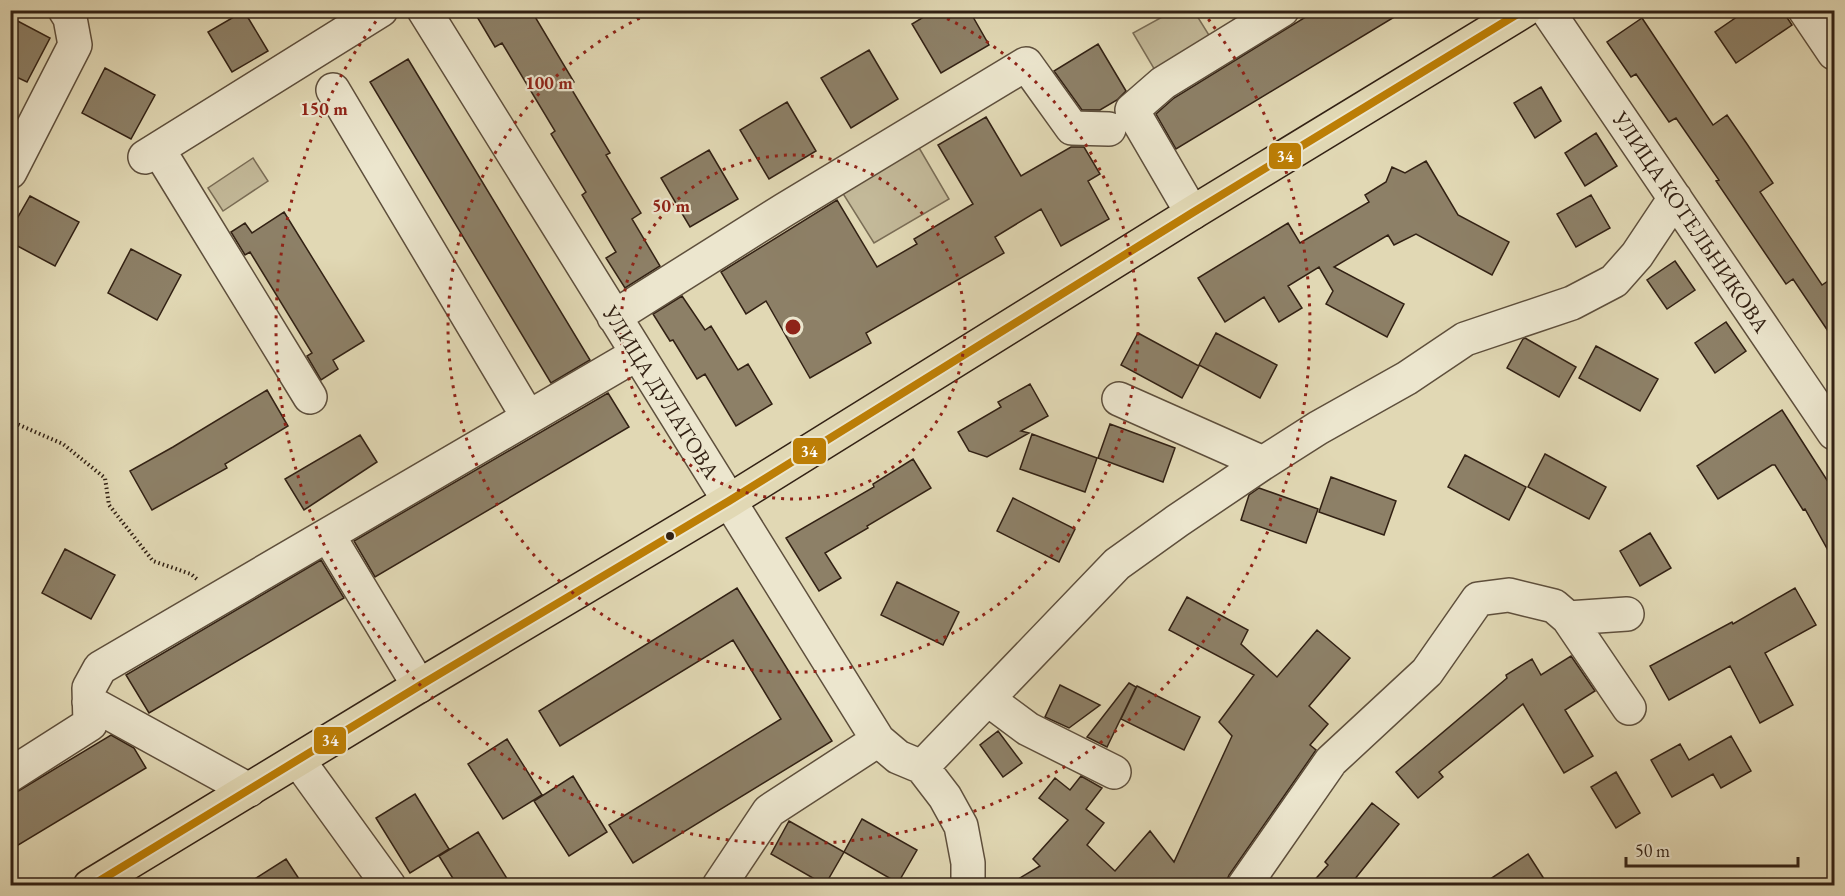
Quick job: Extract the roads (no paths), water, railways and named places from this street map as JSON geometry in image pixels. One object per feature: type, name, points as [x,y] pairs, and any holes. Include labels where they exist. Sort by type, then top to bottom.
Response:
[{"type":"main road","points":[[90,885],[729,501],[1192,213],[1526,10]]},
{"type":"street","points":[[10,172],[75,45],[70,18],[65,10]]},
{"type":"street","points":[[310,397],[152,153],[381,10]]},
{"type":"street","name":"УЛИЦА ДУЛАТОВА","points":[[424,10],[878,740],[898,756],[922,767],[945,796],[962,826],[968,863],[968,885]]},
{"type":"street","points":[[1192,213],[1132,110],[1163,83],[1282,10]]},
{"type":"street","name":"УЛИЦА КОТЕЛЬНИКОВА","points":[[1547,10],[1834,433]]},
{"type":"street","points":[[1805,10],[1834,53]]},
{"type":"street","points":[[614,317],[784,210],[1026,64],[1072,128],[1109,129]]},
{"type":"street","points":[[333,90],[528,417]]},
{"type":"street","points":[[922,767],[1118,564],[1263,463],[1318,428],[1407,378],[1465,339],[1572,303],[1614,281],[1637,255],[1675,198]]},
{"type":"street","points":[[10,775],[90,724],[89,688],[100,668],[637,354]]},
{"type":"street","points":[[1119,399],[1263,463]]},
{"type":"street","points":[[328,535],[418,686]]},
{"type":"street","points":[[1244,885],[1331,761],[1426,672],[1478,599],[1509,595],[1554,606],[1568,618],[1629,708]]},
{"type":"street","points":[[1568,618],[1627,614]]},
{"type":"street","points":[[989,700],[1028,729],[1114,772]]},
{"type":"street","points":[[89,702],[249,790]]},
{"type":"street","points":[[719,885],[770,811],[878,740]]},
{"type":"street","points":[[298,760],[389,885]]}]
